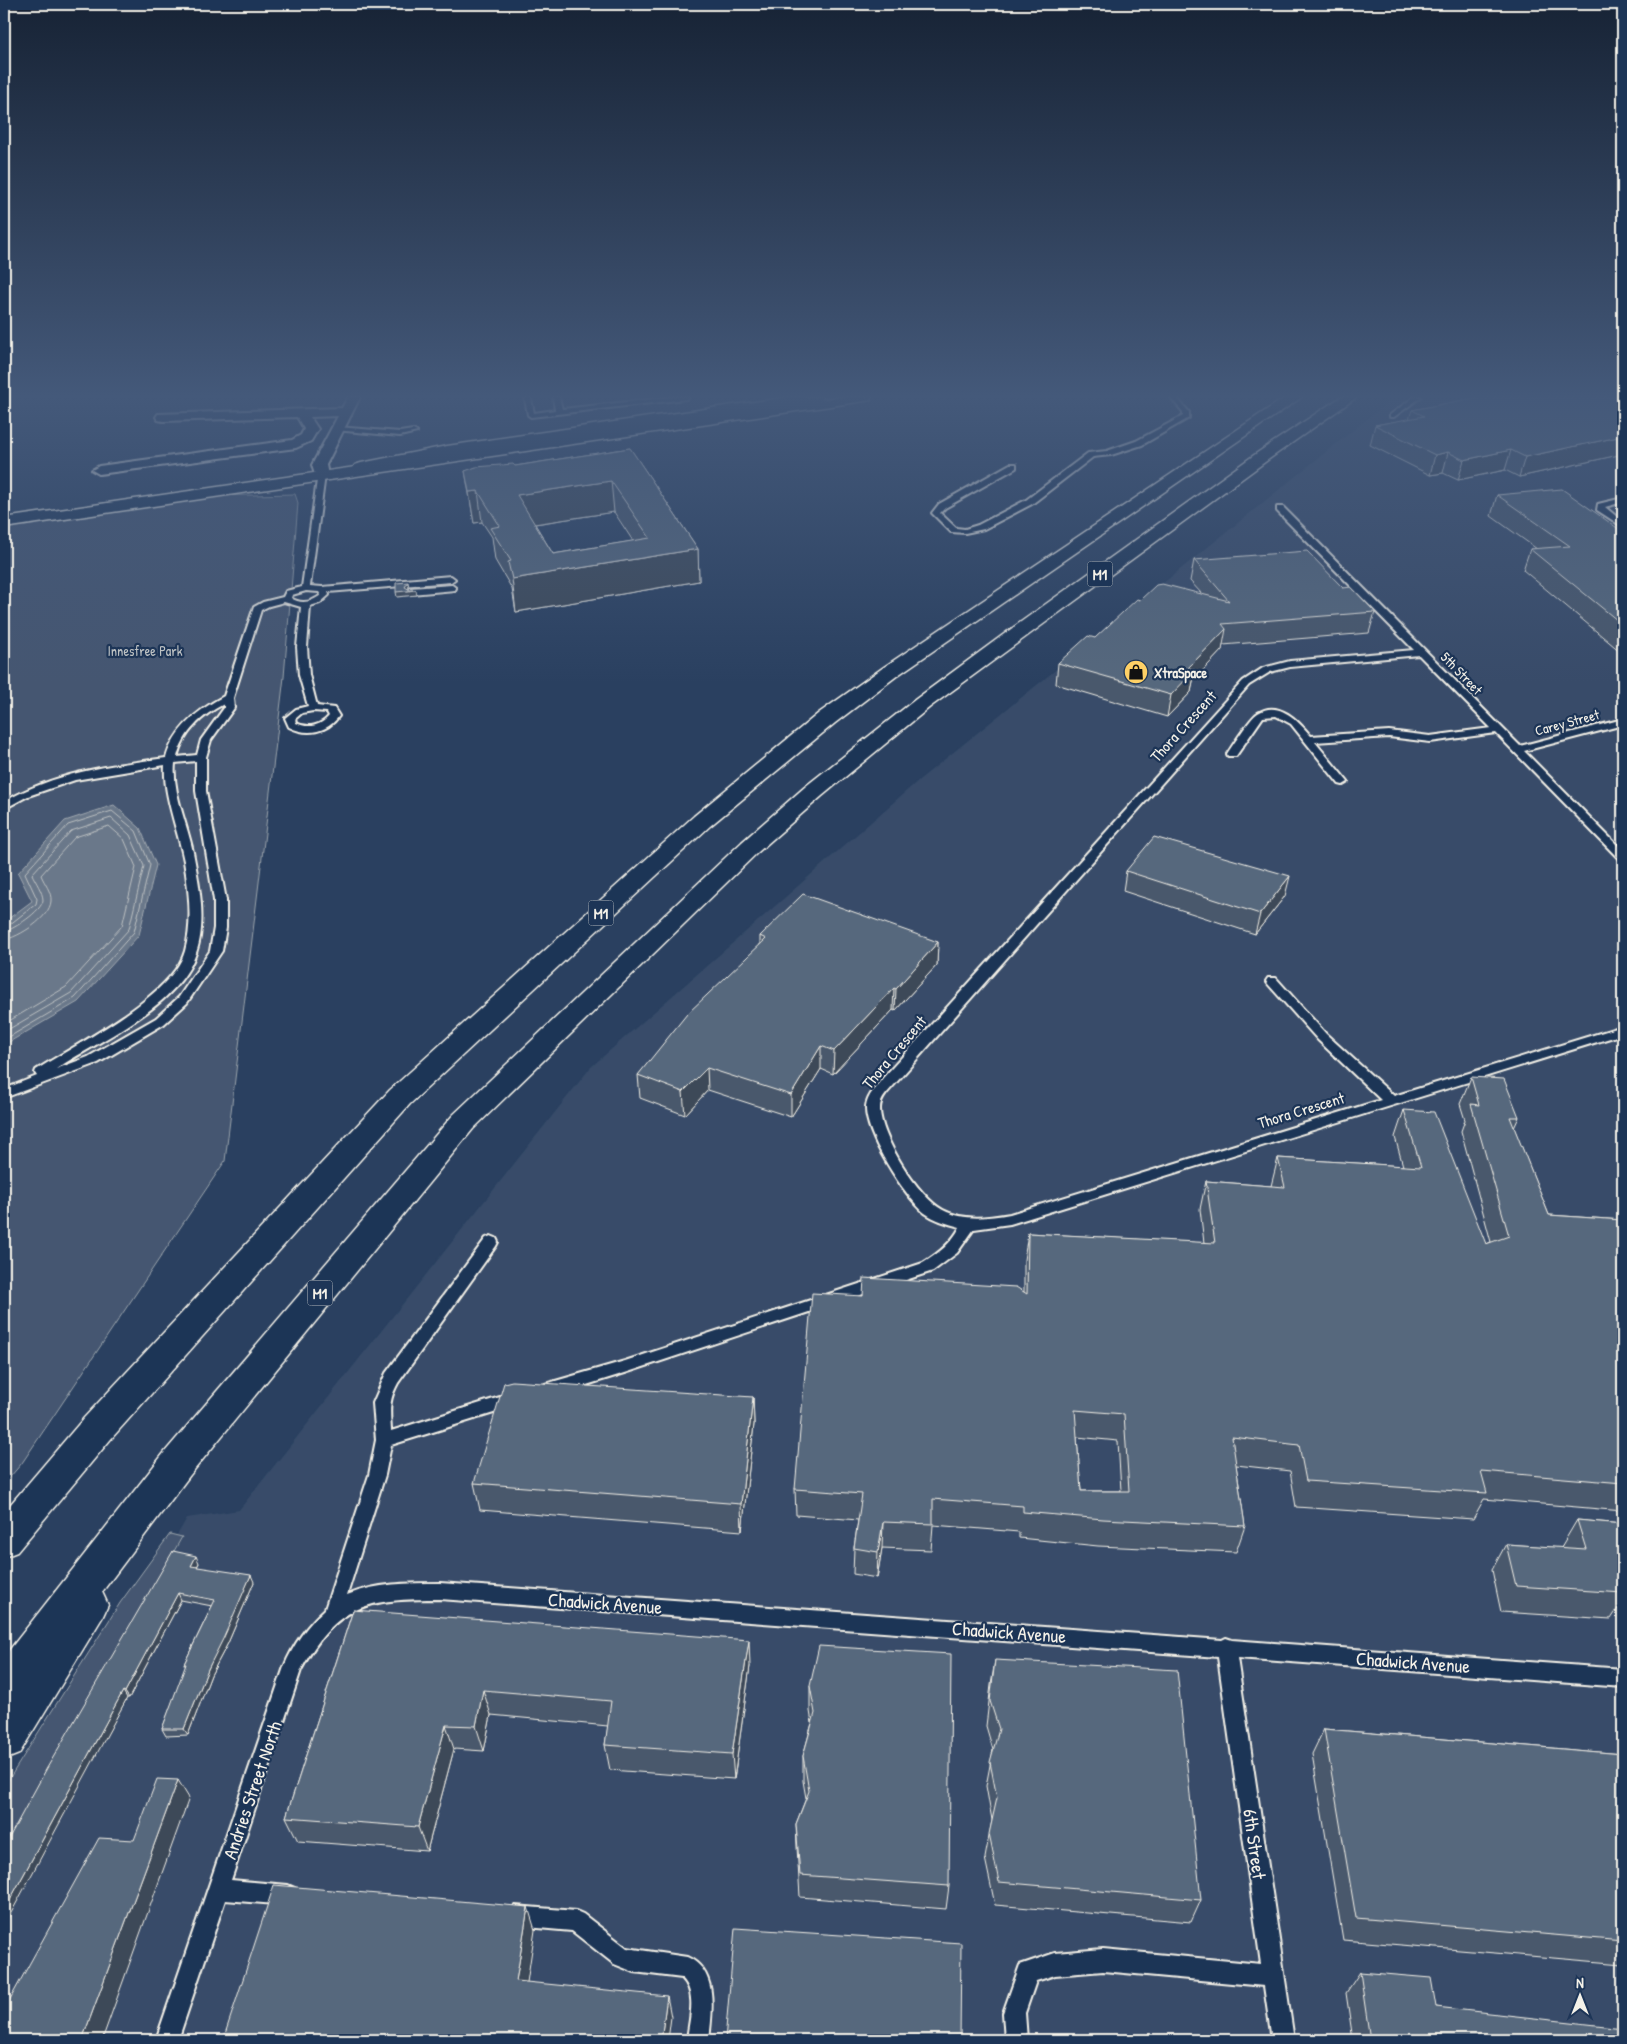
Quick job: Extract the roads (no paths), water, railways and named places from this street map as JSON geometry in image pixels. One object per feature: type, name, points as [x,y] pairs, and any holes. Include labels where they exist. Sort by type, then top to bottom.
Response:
[{"type":"main road","points":[[4,514],[159,492]]},
{"type":"main road","points":[[4,523],[206,492]]},
{"type":"main road","points":[[302,492],[318,497]]},
{"type":"main road","name":"M1","points":[[4,1540],[97,1429],[400,1097],[702,822],[827,718],[891,671],[1152,492]]},
{"type":"main road","name":"M1","points":[[4,1689],[177,1464],[463,1122],[750,847],[814,790],[938,692],[1211,492]]},
{"type":"main road","points":[[4,1739],[177,1464]]},
{"type":"lane","points":[[306,588],[318,492]]},
{"type":"lane","points":[[966,492],[942,506],[936,513],[954,530],[965,531],[981,527],[1029,502],[1042,492]]},
{"type":"lane","points":[[1623,500],[1601,506],[1601,510],[1623,525]]},
{"type":"lane","name":"5th Street","points":[[1280,509],[1623,857]]},
{"type":"lane","points":[[4,1094],[93,1060],[160,1021],[183,1000],[216,951],[220,928],[220,900],[201,791],[200,757],[206,740],[229,708],[228,698],[257,609],[266,604],[286,599],[289,593],[306,588],[323,594],[452,584]]},
{"type":"lane","points":[[286,599],[291,603],[306,604],[315,602],[323,594]]},
{"type":"lane","points":[[306,604],[302,647],[304,675],[313,708]]},
{"type":"lane","name":"Thora Crescent","points":[[1422,652],[1290,664],[1270,667],[1256,674],[888,1082],[873,1105],[873,1120],[878,1133],[914,1193],[928,1208],[943,1216],[969,1224],[991,1223],[1010,1219],[1623,1030]]},
{"type":"lane","points":[[24,1085],[129,1018],[161,993],[183,970],[195,943],[196,915],[189,863],[169,779],[169,769],[177,743],[189,724],[208,707],[228,698]]},
{"type":"lane","points":[[1232,754],[1260,715],[1266,712],[1276,712],[1289,717],[1343,782]]},
{"type":"lane","name":"Carey Street","points":[[1518,750],[1623,722]]},
{"type":"lane","points":[[1308,739],[1389,734],[1430,739],[1499,730]]},
{"type":"lane","points":[[4,806],[31,790],[47,784],[81,776],[200,757]]},
{"type":"lane","points":[[1272,981],[1322,1037],[1391,1101]]},
{"type":"lane","points":[[384,1440],[625,1367],[928,1267],[947,1256],[953,1250],[969,1224]]},
{"type":"lane","points":[[332,1614],[377,1475],[384,1440],[381,1403],[388,1385],[491,1242]]},
{"type":"lane","name":"Andries Street North","points":[[167,2040],[293,1667],[303,1646],[316,1628],[332,1614],[348,1604],[364,1597],[394,1590]]},
{"type":"lane","name":"Chadwick Avenue","points":[[394,1590],[450,1592],[1226,1647],[1623,1678]]},
{"type":"lane","name":"6th Street","points":[[1226,1647],[1283,2040]]},
{"type":"lane","points":[[218,1889],[308,1897]]},
{"type":"lane","points":[[496,1914],[576,1921],[621,1956],[634,1961],[687,1968],[695,1976],[700,1986],[702,2002],[698,2040]]},
{"type":"lane","points":[[1016,2040],[1014,2012],[1028,1973],[1056,1964],[1103,1960],[1274,1976]]},
{"type":"water","points":[[114,805],[140,828],[156,865],[139,935],[78,1002],[4,1045],[4,922],[32,901],[18,873],[65,821]]},
{"type":"place","name":"XtraSpace","points":[[1136,672]]},
{"type":"park label","name":"Innesfree Park","points":[[145,650]]}]
